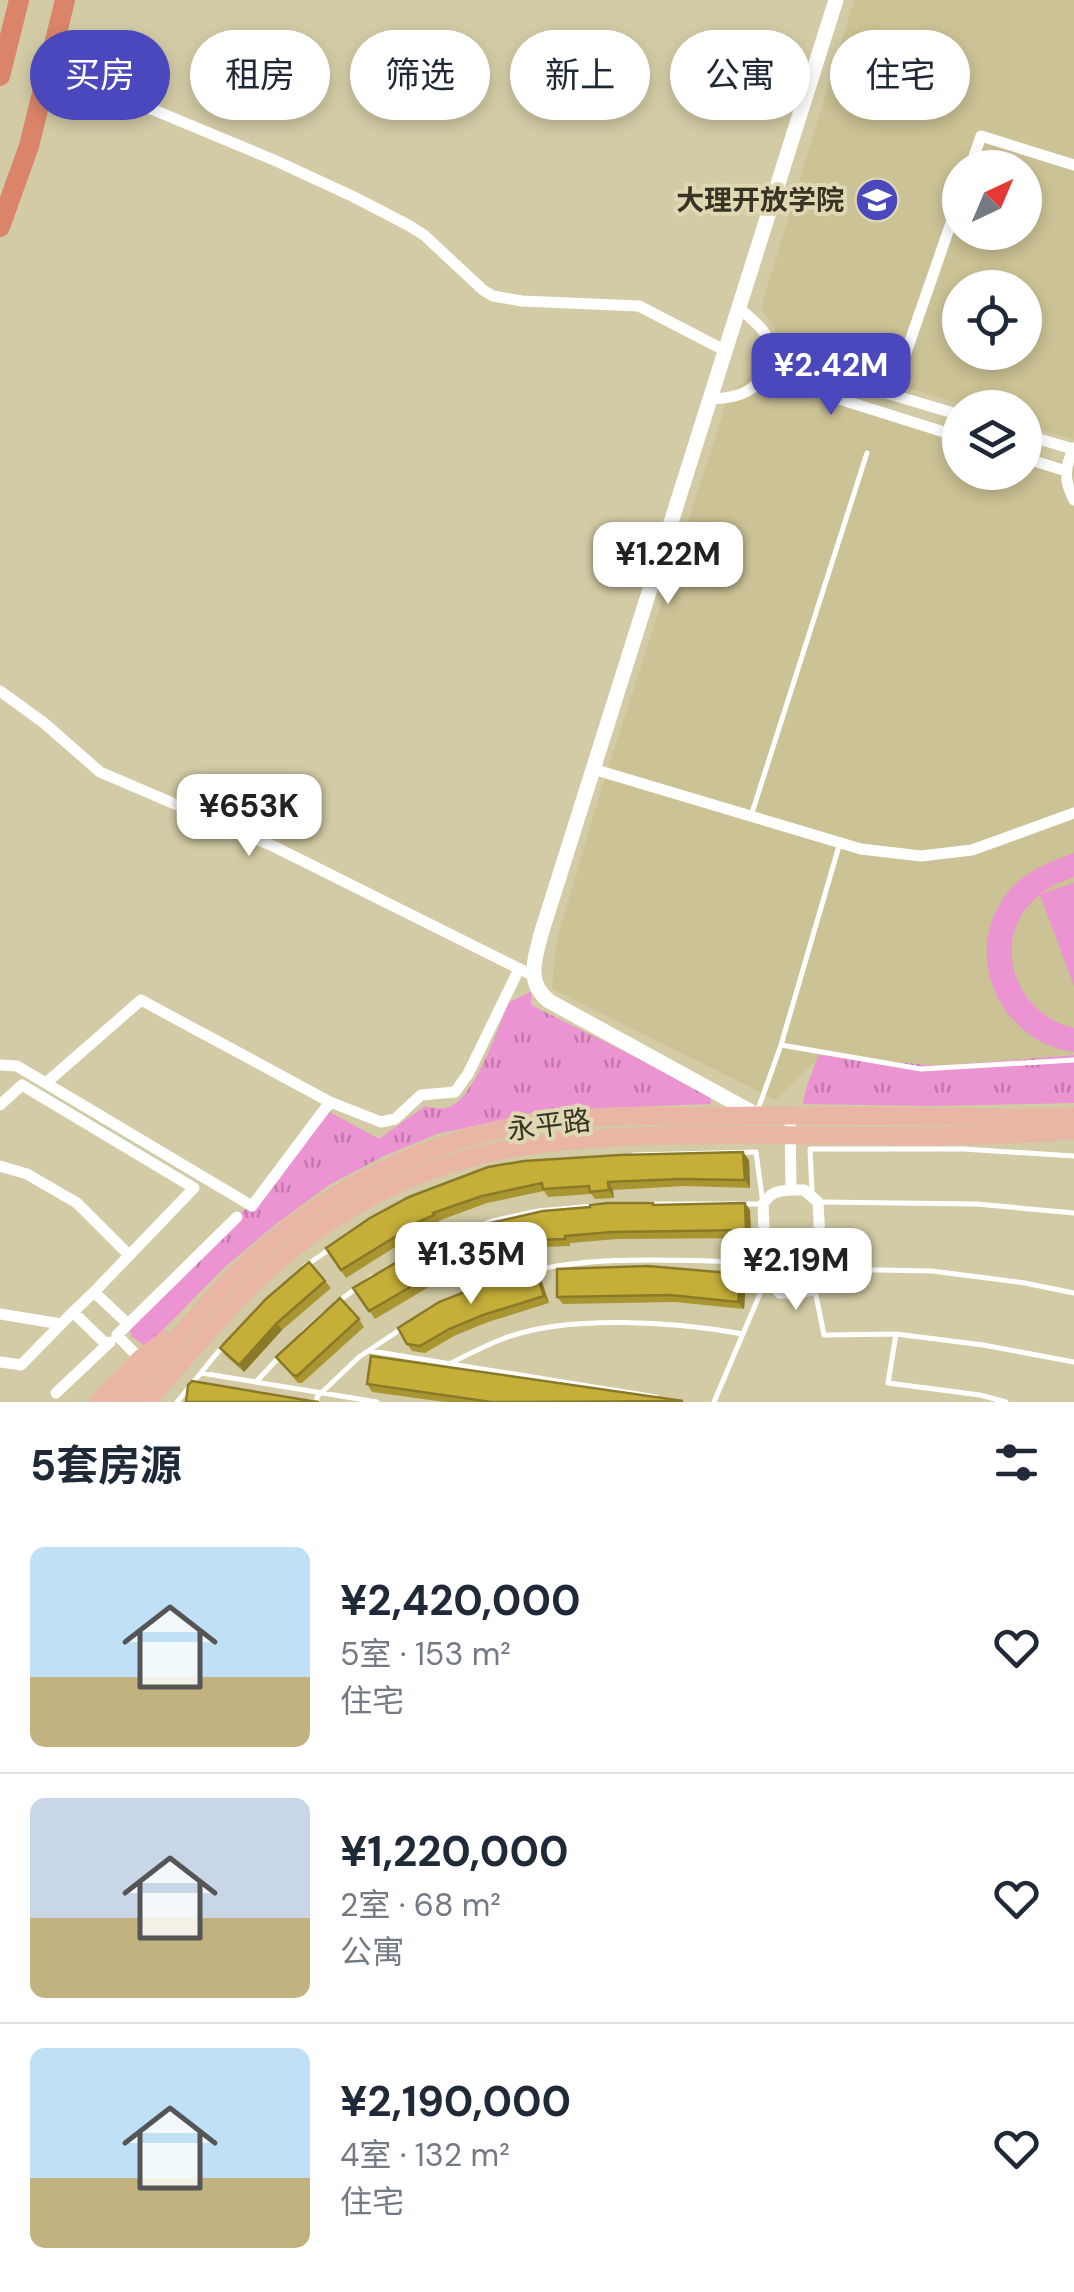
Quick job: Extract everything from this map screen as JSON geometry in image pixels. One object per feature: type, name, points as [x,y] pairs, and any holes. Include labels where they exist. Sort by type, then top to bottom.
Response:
[{"type":"highway","points":[[0,76],[5,39],[19,0]]},
{"type":"highway","points":[[58,30],[65,0]]},
{"type":"highway","points":[[0,227],[36,120]]},
{"type":"main road","name":"永平路","points":[[122,1402],[253,1258],[302,1218],[375,1174],[449,1143],[561,1120],[756,1115],[789,1125],[1016,1136],[1074,1120]]},
{"type":"main road","name":"永平路","points":[[148,1402],[235,1300],[285,1255],[339,1217],[443,1165],[492,1151],[597,1137],[789,1125],[1074,1120]]},
{"type":"main road","points":[[1016,1136],[1074,1141]]},
{"type":"main road","points":[[98,1402],[140,1359],[190,1323]]},
{"type":"street","points":[[46,1084],[141,1000],[330,1102],[381,1122],[394,1119],[421,1095],[455,1092],[526,972],[542,932],[836,0]]},
{"type":"street","points":[[170,116],[424,234],[494,296],[522,302],[639,306],[726,351]]},
{"type":"street","points":[[976,150],[981,136],[1026,150]]},
{"type":"street","points":[[1042,155],[1074,165]]},
{"type":"street","points":[[902,367],[942,250]]},
{"type":"street","points":[[739,308],[768,336],[772,359],[942,410]]},
{"type":"street","points":[[711,399],[740,396],[766,376],[942,431]]},
{"type":"street","points":[[1042,440],[1074,449],[1066,465],[1066,482],[1074,500]]},
{"type":"street","points":[[1042,463],[1066,471]]},
{"type":"street","points":[[0,691],[100,772],[275,848],[526,972],[549,1001],[756,1115]]},
{"type":"street","points":[[593,769],[862,850],[920,856],[972,850],[1074,813]]},
{"type":"street","points":[[0,1065],[17,1066],[252,1206],[330,1102]]},
{"type":"street","points":[[0,1105],[22,1086],[194,1188],[22,1365],[0,1362]]},
{"type":"street","points":[[789,1125],[791,1190]]},
{"type":"street","points":[[0,1166],[28,1174],[77,1203],[129,1255]]},
{"type":"street","points":[[804,1190],[816,1199],[822,1279],[815,1290],[780,1294],[766,1279],[763,1204],[776,1191],[804,1190]]},
{"type":"street","points":[[56,1393],[238,1217]]},
{"type":"street","points":[[94,1292],[128,1324]]},
{"type":"street","points":[[72,1312],[107,1345]]},
{"type":"street","points":[[0,1314],[62,1324]]},
{"type":"street","points":[[117,1335],[140,1359]]},
{"type":"lane","points":[[751,816],[867,454]]},
{"type":"lane","points":[[756,1115],[781,1045],[840,844]]},
{"type":"lane","points":[[781,1045],[921,1069],[1074,1060]]},
{"type":"lane","points":[[1074,1156],[963,1149],[810,1149],[816,1199],[976,1204],[1074,1213]]},
{"type":"lane","points":[[622,1156],[756,1152],[763,1204],[647,1204]]},
{"type":"lane","points":[[439,1242],[492,1221],[538,1211],[594,1206]]},
{"type":"lane","points":[[299,1271],[338,1242]]},
{"type":"lane","points":[[484,1287],[515,1274],[588,1263],[765,1263]]},
{"type":"lane","points":[[822,1268],[932,1271],[1074,1292]]},
{"type":"lane","points":[[300,1336],[376,1275]]},
{"type":"lane","points":[[714,1402],[766,1279]]},
{"type":"lane","points":[[815,1290],[824,1336],[896,1334],[1074,1362]]},
{"type":"lane","points":[[316,1402],[368,1351],[409,1324]]},
{"type":"lane","points":[[448,1364],[508,1336],[566,1324],[699,1326],[743,1334]]},
{"type":"lane","points":[[896,1334],[888,1383],[1006,1402]]},
{"type":"lane","points":[[177,1402],[229,1340]]},
{"type":"lane","points":[[256,1382],[289,1347]]},
{"type":"lane","points":[[368,1351],[668,1399]]},
{"type":"lane","points":[[201,1373],[377,1402]]},
{"type":"shaded area","name":"大理开放学院","points":[[854,0],[1074,0],[1074,440],[1042,430],[1042,390],[942,390],[942,398],[788,351],[761,308],[830,79],[830,120],[970,120],[970,30],[845,30]]},
{"type":"shaded area","points":[[758,368],[942,425],[942,490],[1042,490],[1042,456],[1074,466],[1074,1054],[903,1074],[813,1063],[776,1100],[552,989],[556,943],[600,793],[729,395]]},
{"type":"green space","points":[[1074,853],[1074,877],[1040,894],[1074,883],[1074,986],[1040,895],[1024,912],[1014,931],[1011,951],[1022,990],[1053,1020],[1074,1028],[1074,1052],[1048,1045],[1008,1013],[995,991],[988,967],[987,941],[994,916],[1008,892],[1038,868]]},
{"type":"green space","points":[[531,992],[531,1005],[710,1094],[711,1104],[546,1110],[437,1134],[329,1185],[225,1267],[154,1339],[144,1345],[132,1337],[129,1329],[133,1323],[248,1206],[328,1111],[379,1139],[425,1106],[449,1107],[459,1101],[477,1076],[509,1002]]},
{"type":"green space","points":[[818,1055],[939,1066],[1074,1055],[1074,1103],[803,1104]]},
{"type":"building","points":[[743,1152],[745,1180],[608,1182],[609,1190],[590,1192],[589,1186],[543,1189],[542,1183],[482,1196],[433,1213],[341,1270],[326,1248],[409,1197],[488,1167],[620,1155]]},
{"type":"building","points":[[608,1203],[745,1203],[746,1230],[612,1232],[536,1240],[537,1243],[494,1251],[450,1267],[369,1311],[353,1288],[414,1252],[486,1224],[543,1211]]},
{"type":"building","points":[[309,1262],[325,1281],[277,1323],[239,1365],[220,1348],[266,1299]]},
{"type":"building","points":[[648,1266],[741,1274],[738,1302],[670,1295],[557,1297],[557,1269]]},
{"type":"building","points":[[535,1269],[544,1296],[483,1315],[420,1346],[407,1344],[398,1328],[439,1302]]},
{"type":"building","points":[[340,1298],[359,1319],[297,1376],[293,1375],[276,1357]]},
{"type":"building","points":[[371,1356],[683,1401],[491,1402],[367,1384]]},
{"type":"building","points":[[192,1381],[319,1402],[186,1402]]},
{"type":"place","name":"大理开放学院","points":[[877,200]]}]
